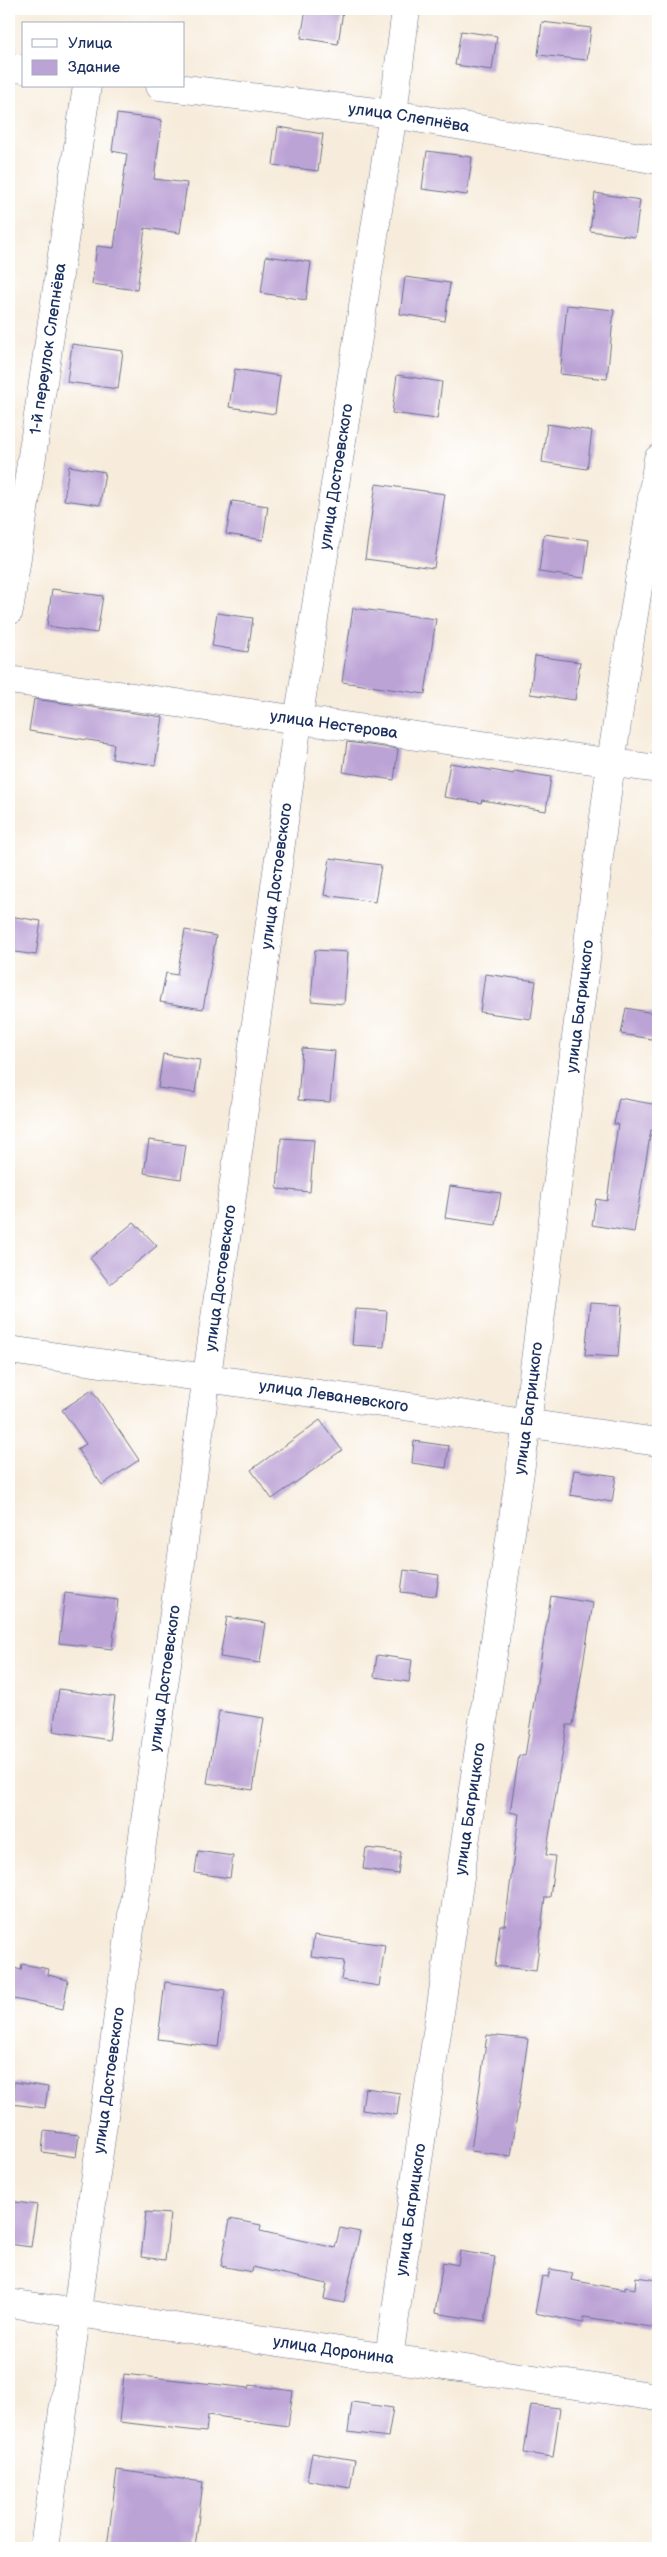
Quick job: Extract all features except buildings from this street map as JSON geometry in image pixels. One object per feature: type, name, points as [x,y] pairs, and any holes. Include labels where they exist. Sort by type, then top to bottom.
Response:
[{"type":"street","name":"улица Достоевского","points":[[44,2548],[298,721],[393,114],[406,9]]},
{"type":"street","points":[[9,67],[22,69]]},
{"type":"street","name":"1-й переулок Слепнёва","points":[[9,611],[87,88]]},
{"type":"street","name":"улица Слепнёва","points":[[177,88],[393,114],[658,160]]},
{"type":"street","name":"улица Багрицкого","points":[[389,2357],[527,1424],[611,762],[658,459]]},
{"type":"street","name":"улица Нестерова","points":[[9,680],[658,769]]},
{"type":"street","name":"улица Леваневского","points":[[9,1350],[658,1442]]},
{"type":"street","name":"улица Доронина","points":[[9,2303],[76,2311],[658,2397]]}]
